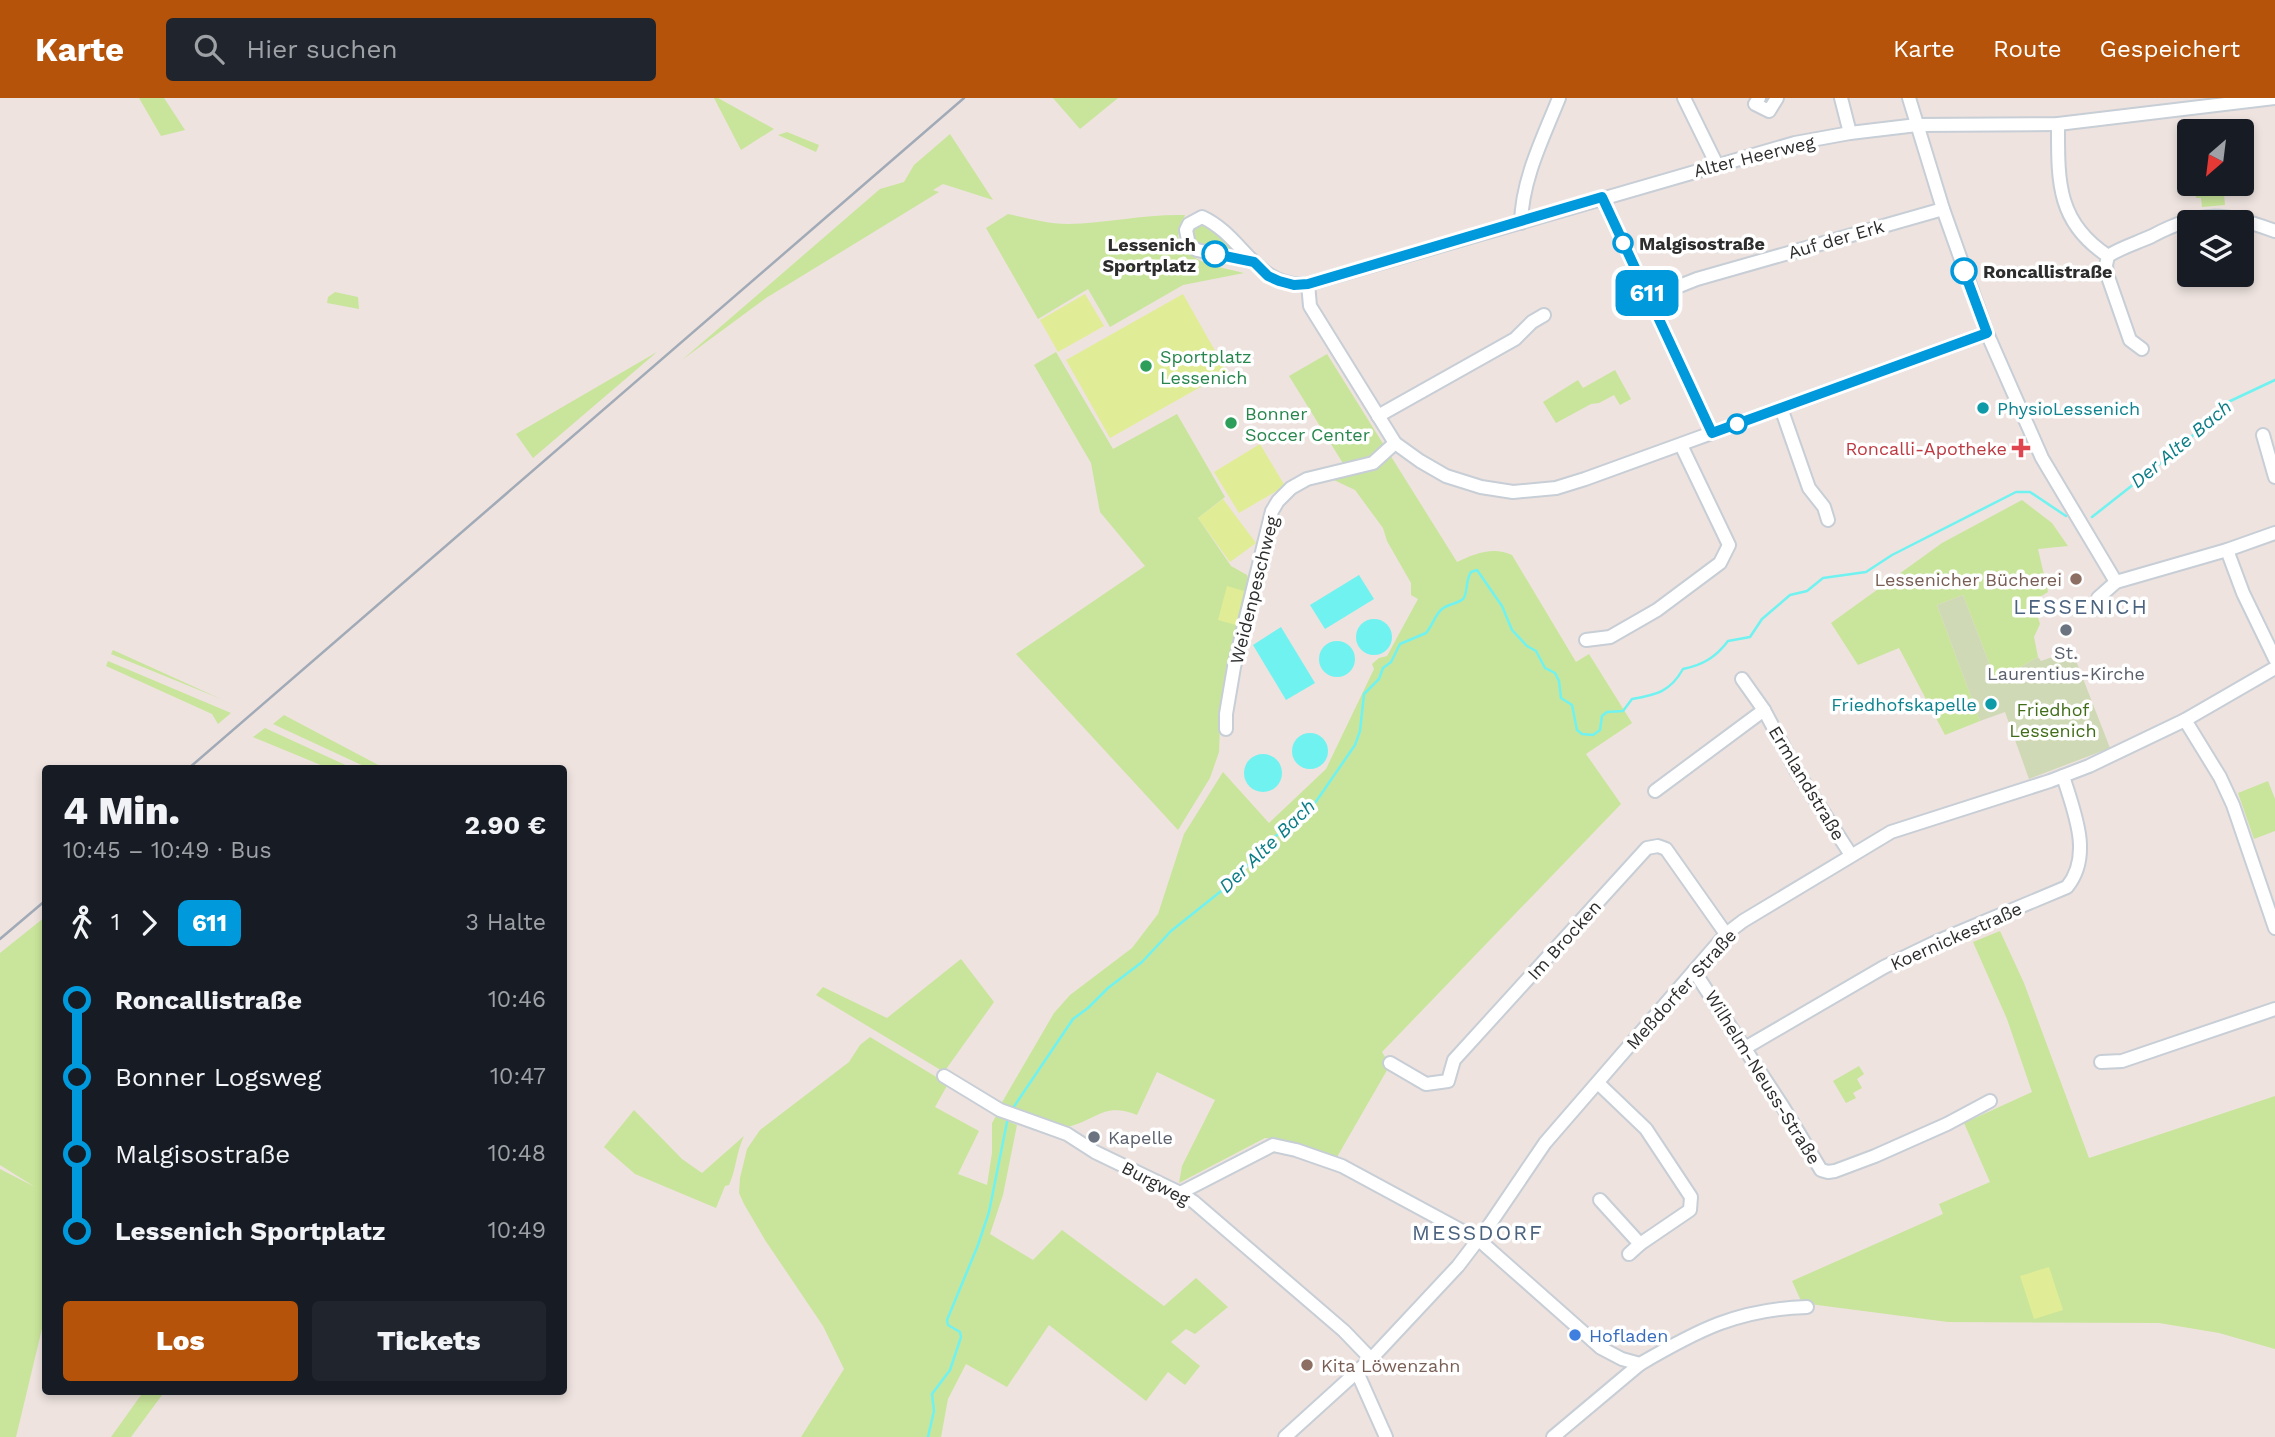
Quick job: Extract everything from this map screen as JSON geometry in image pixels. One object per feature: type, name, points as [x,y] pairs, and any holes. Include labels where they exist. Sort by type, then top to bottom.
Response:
[{"type":"street","points":[[1521,223],[1521,198],[1559,98]]},
{"type":"street","points":[[1684,98],[1717,165]]},
{"type":"street","points":[[1759,98],[1755,104],[1769,111],[1777,98]]},
{"type":"street","points":[[1842,98],[1850,133]]},
{"type":"street","points":[[1909,98],[1943,209],[1987,333],[2042,458],[2116,582]]},
{"type":"street","name":"Alter Heerweg","points":[[1254,262],[1197,250],[1189,245],[1186,230],[1189,224],[1202,217],[1216,224],[1254,262],[1268,276],[1294,285],[1308,284],[1795,143],[1917,125],[2058,124],[2275,98]]},
{"type":"street","points":[[2058,124],[2058,164],[2067,211],[2084,239],[2108,256]]},
{"type":"street","points":[[1602,197],[1712,433]]},
{"type":"street","name":"Auf der Erk","points":[[1649,298],[1697,279],[1943,209]]},
{"type":"street","points":[[2142,349],[2130,341],[2107,274],[2108,256],[2173,224],[2197,217],[2227,216],[2249,220],[2275,231]]},
{"type":"street","points":[[1308,284],[1310,306],[1395,443],[1446,476],[1481,487],[1513,492],[1564,486],[1987,333]]},
{"type":"street","points":[[1378,416],[1515,339],[1532,322],[1544,315]]},
{"type":"street","points":[[1781,408],[1809,488],[1825,507],[1828,520]]},
{"type":"street","points":[[2263,435],[2275,477]]},
{"type":"street","name":"Weidenpeschweg","points":[[1226,729],[1234,667],[1272,512],[1291,488],[1307,479],[1373,463],[1395,443]]},
{"type":"street","points":[[1586,640],[1610,637],[1657,610],[1720,563],[1729,545],[1681,445]]},
{"type":"street","points":[[2098,598],[2116,582],[2227,550],[2275,533]]},
{"type":"street","points":[[2227,550],[2248,604],[2275,659]]},
{"type":"street","name":"Meßdorfer Straße","points":[[1285,1437],[1371,1359],[1458,1266],[1479,1240],[1545,1143],[1726,934],[1743,921],[1891,832],[2063,776],[2185,720],[2275,668]]},
{"type":"street","name":"Ermlandstraße","points":[[1742,679],[1764,710],[1796,770],[1851,855]]},
{"type":"street","name":"Ermlandstraße","points":[[1655,791],[1764,710]]},
{"type":"street","points":[[2185,720],[2233,805],[2275,928]]},
{"type":"street","name":"Koernickestraße","points":[[1745,1048],[1871,974],[1936,942],[2080,882],[2081,846],[2063,776]]},
{"type":"street","name":"Im Brocken","points":[[1390,1063],[1426,1084],[1448,1081],[1454,1060],[1647,848],[1657,846],[1666,849],[1726,934]]},
{"type":"street","name":"Wilhelm-Neuss-Straße","points":[[1694,971],[1821,1170],[1835,1171],[1928,1132],[1981,1108],[1990,1101]]},
{"type":"street","points":[[2101,1062],[2122,1061],[2275,1009]]},
{"type":"street","name":"Burgweg","points":[[944,1076],[1000,1110],[1067,1134],[1095,1152],[1180,1192],[1195,1202],[1334,1323],[1371,1359]]},
{"type":"street","points":[[1598,1083],[1646,1129],[1691,1197],[1690,1210],[1629,1254]]},
{"type":"street","points":[[1180,1192],[1273,1145],[1342,1166],[1479,1240],[1601,1348],[1622,1360],[1640,1364]]},
{"type":"street","points":[[1600,1200],[1640,1244]]},
{"type":"street","points":[[1553,1437],[1640,1364],[1690,1335],[1755,1311],[1807,1307]]},
{"type":"street","points":[[1357,1372],[1386,1437]]},
{"type":"green space","points":[[139,98],[164,98],[185,130],[161,136]]},
{"type":"green space","points":[[714,98],[718,98],[774,129],[741,150]]},
{"type":"green space","points":[[1053,98],[1118,98],[1080,129]]},
{"type":"green space","points":[[787,132],[819,145],[816,152],[778,135]]},
{"type":"green space","points":[[950,134],[993,200],[943,184],[933,190],[939,192],[766,298],[682,360],[880,189],[904,182],[914,165]]},
{"type":"green space","points":[[2224,196],[2225,205],[2202,207],[2201,198],[2196,198]]},
{"type":"green space","points":[[1008,214],[1068,224],[1185,215],[1178,236],[1189,253],[1205,263],[1244,273],[1183,285],[1110,327],[1088,289],[1038,319],[986,228]]},
{"type":"green space","points":[[1201,224],[1208,225],[1236,251],[1197,243],[1192,231]]},
{"type":"green space","points":[[335,292],[358,297],[359,309],[327,303],[328,297]]},
{"type":"green space","points":[[1085,294],[1104,326],[1058,352],[1040,320]]},
{"type":"green space","name":"Sportplatz Lessenich","points":[[1183,294],[1227,372],[1110,438],[1066,360]]},
{"type":"green space","points":[[657,352],[533,458],[516,434]]},
{"type":"green space","points":[[1056,352],[1113,449],[1177,414],[1225,497],[1198,518],[1231,566],[1247,575],[1250,586],[1220,725],[1219,752],[1210,778],[1178,830],[1016,654],[1145,566],[1100,512],[1091,463],[1034,365]]},
{"type":"green space","points":[[1327,354],[1457,562],[1491,551],[1512,555],[1576,662],[1589,654],[1632,723],[1586,754],[1621,804],[1382,1052],[1390,1065],[1337,1157],[1283,1140],[1265,1138],[1179,1183],[1182,1166],[1215,1100],[1157,1072],[1137,1115],[1126,1111],[1109,1111],[1068,1127],[1001,1104],[1054,1013],[1070,995],[1132,948],[1158,914],[1184,834],[1223,772],[1269,823],[1326,769],[1374,669],[1372,664],[1387,656],[1418,599],[1411,595],[1411,583],[1387,541],[1383,528],[1355,490],[1334,480],[1344,465],[1289,376]]},
{"type":"green space","points":[[1615,370],[1631,399],[1620,405],[1614,395],[1556,423],[1543,402],[1578,380],[1583,388]]},
{"type":"green space","points":[[1260,444],[1285,486],[1239,513],[1214,472]]},
{"type":"green space","points":[[1223,499],[1256,543],[1230,562],[1198,518]]},
{"type":"green space","points":[[2022,500],[2052,523],[2068,546],[2038,549],[2048,592],[2033,601],[2040,624],[2034,637],[2038,657],[1996,681],[1963,595],[1937,605],[1980,721],[1945,735],[1899,648],[1858,665],[1831,623],[1942,543]]},
{"type":"green space","points":[[1227,586],[1244,591],[1236,625],[1218,620]]},
{"type":"green space","name":"Friedhof Lessenich","points":[[1963,595],[1996,681],[2038,657],[2041,661],[2055,656],[2075,658],[2110,748],[2029,779],[2005,712],[1980,721],[1937,605]]},
{"type":"green space","points":[[113,650],[221,699],[111,654]]},
{"type":"green space","points":[[108,661],[231,713],[218,724],[212,714],[106,666]]},
{"type":"green space","points":[[284,715],[378,765],[362,765],[273,724]]},
{"type":"green space","points":[[265,728],[345,765],[321,765],[253,737]]},
{"type":"green space","points":[[2268,781],[2275,799],[2275,831],[2254,839],[2238,793]]},
{"type":"green space","points":[[42,919],[42,1329],[16,1437],[0,1437],[0,1169],[35,1187],[0,1165],[0,953]]},
{"type":"green space","points":[[2000,931],[2024,983],[2089,1158],[2275,1096],[2275,1349],[2219,1333],[2159,1323],[1948,1322],[1802,1303],[1792,1281],[1943,1214],[1939,1204],[1990,1182],[1964,1123],[2032,1092],[2007,1019],[1973,942]]},
{"type":"green space","points":[[961,959],[994,1002],[944,1072],[816,995],[823,987],[887,1018]]},
{"type":"green space","points":[[870,1037],[948,1084],[935,1107],[979,1131],[958,1174],[987,1185],[992,1153],[992,1123],[996,1116],[1017,1125],[1003,1195],[990,1234],[1033,1260],[1062,1230],[1164,1306],[1196,1278],[1228,1307],[1195,1334],[1186,1329],[1171,1342],[1200,1366],[1185,1385],[1168,1372],[1146,1401],[1049,1325],[1007,1387],[966,1364],[948,1399],[941,1437],[801,1437],[844,1369],[823,1326],[744,1204],[739,1193],[740,1178],[747,1149],[760,1130],[849,1062],[860,1045]]},
{"type":"green space","points":[[1859,1066],[1864,1074],[1857,1079],[1862,1088],[1853,1093],[1856,1098],[1846,1103],[1833,1081]]},
{"type":"green space","points":[[634,1110],[682,1159],[702,1173],[744,1136],[729,1185],[725,1186],[716,1208],[635,1174],[604,1147]]},
{"type":"green space","points":[[2049,1267],[2063,1310],[2034,1319],[2020,1276]]},
{"type":"green space","points":[[141,1395],[162,1395],[131,1437],[111,1437]]},
{"type":"water","points":[[1359,575],[1374,599],[1325,629],[1310,605]]},
{"type":"water","points":[[1374,619],[1387,624],[1392,637],[1387,650],[1374,655],[1361,650],[1356,637],[1361,624]]},
{"type":"water","points":[[1281,627],[1315,683],[1286,700],[1253,645]]},
{"type":"water","points":[[1337,641],[1350,646],[1355,659],[1350,672],[1337,677],[1324,672],[1319,659],[1324,646]]},
{"type":"water","points":[[1310,733],[1323,738],[1328,751],[1323,764],[1310,769],[1297,764],[1292,751],[1297,738]]},
{"type":"water","points":[[1263,754],[1276,760],[1282,773],[1276,786],[1263,792],[1250,786],[1244,773],[1250,760]]},
{"type":"waterway","name":"Der Alte Bach","points":[[2092,517],[2181,447],[2226,403],[2275,380]]},
{"type":"waterway","name":"Der Alte Bach","points":[[1011,1111],[1073,1019],[1142,962],[1171,931],[1235,880],[1264,846],[1315,803],[1355,745],[1360,731],[1364,694],[1379,679],[1383,668],[1391,662],[1400,644],[1426,633],[1442,609],[1463,599],[1471,572],[1477,570],[1502,606],[1512,630],[1527,646],[1536,651],[1545,668],[1555,673],[1561,698],[1572,705],[1577,730],[1582,734],[1593,735],[1600,730],[1602,716],[1607,712],[1623,711],[1632,699],[1662,691],[1673,683],[1683,669],[1708,660],[1728,641],[1750,637],[1762,619],[1790,595],[1807,591],[1823,578],[1866,572],[1892,555],[2016,492],[2030,492],[2066,516]]},
{"type":"waterway","points":[[928,1437],[934,1411],[932,1394],[950,1370],[961,1337],[960,1332],[948,1325],[947,1320],[989,1212],[1008,1117]]},
{"type":"railway","points":[[192,765],[964,98]]},
{"type":"railway","points":[[0,939],[42,903]]},
{"type":"bus line","name":"611","points":[[1215,254],[1254,262],[1268,276],[1279,281],[1294,285],[1308,284],[1602,197],[1712,433],[1987,333],[1964,271]]},
{"type":"place","name":"Malgisostraße","points":[[1623,243]]},
{"type":"place","name":"Lessenich Sportplatz","points":[[1215,254]]},
{"type":"place","name":"Roncallistraße","points":[[1964,271]]},
{"type":"place","name":"Sportplatz Lessenich","points":[[1146,366]]},
{"type":"place","name":"PhysioLessenich","points":[[1983,408]]},
{"type":"place","name":"Bonner Soccer Center","points":[[1231,423]]},
{"type":"place","name":"Roncalli-Apotheke","points":[[2021,448]]},
{"type":"place","name":"Lessenicher Bücherei","points":[[2076,579]]},
{"type":"place","name":"St. Laurentius-Kirche","points":[[2066,630]]},
{"type":"place","name":"Friedhofskapelle","points":[[1991,704]]},
{"type":"place","name":"Kapelle","points":[[1094,1137]]},
{"type":"place","name":"Hofladen","points":[[1575,1335]]},
{"type":"place","name":"Kita Löwenzahn","points":[[1307,1365]]},
{"type":"district","name":"LESSENICH","points":[[2081,606]]},
{"type":"district","name":"MESSDORF","points":[[1478,1232]]}]
